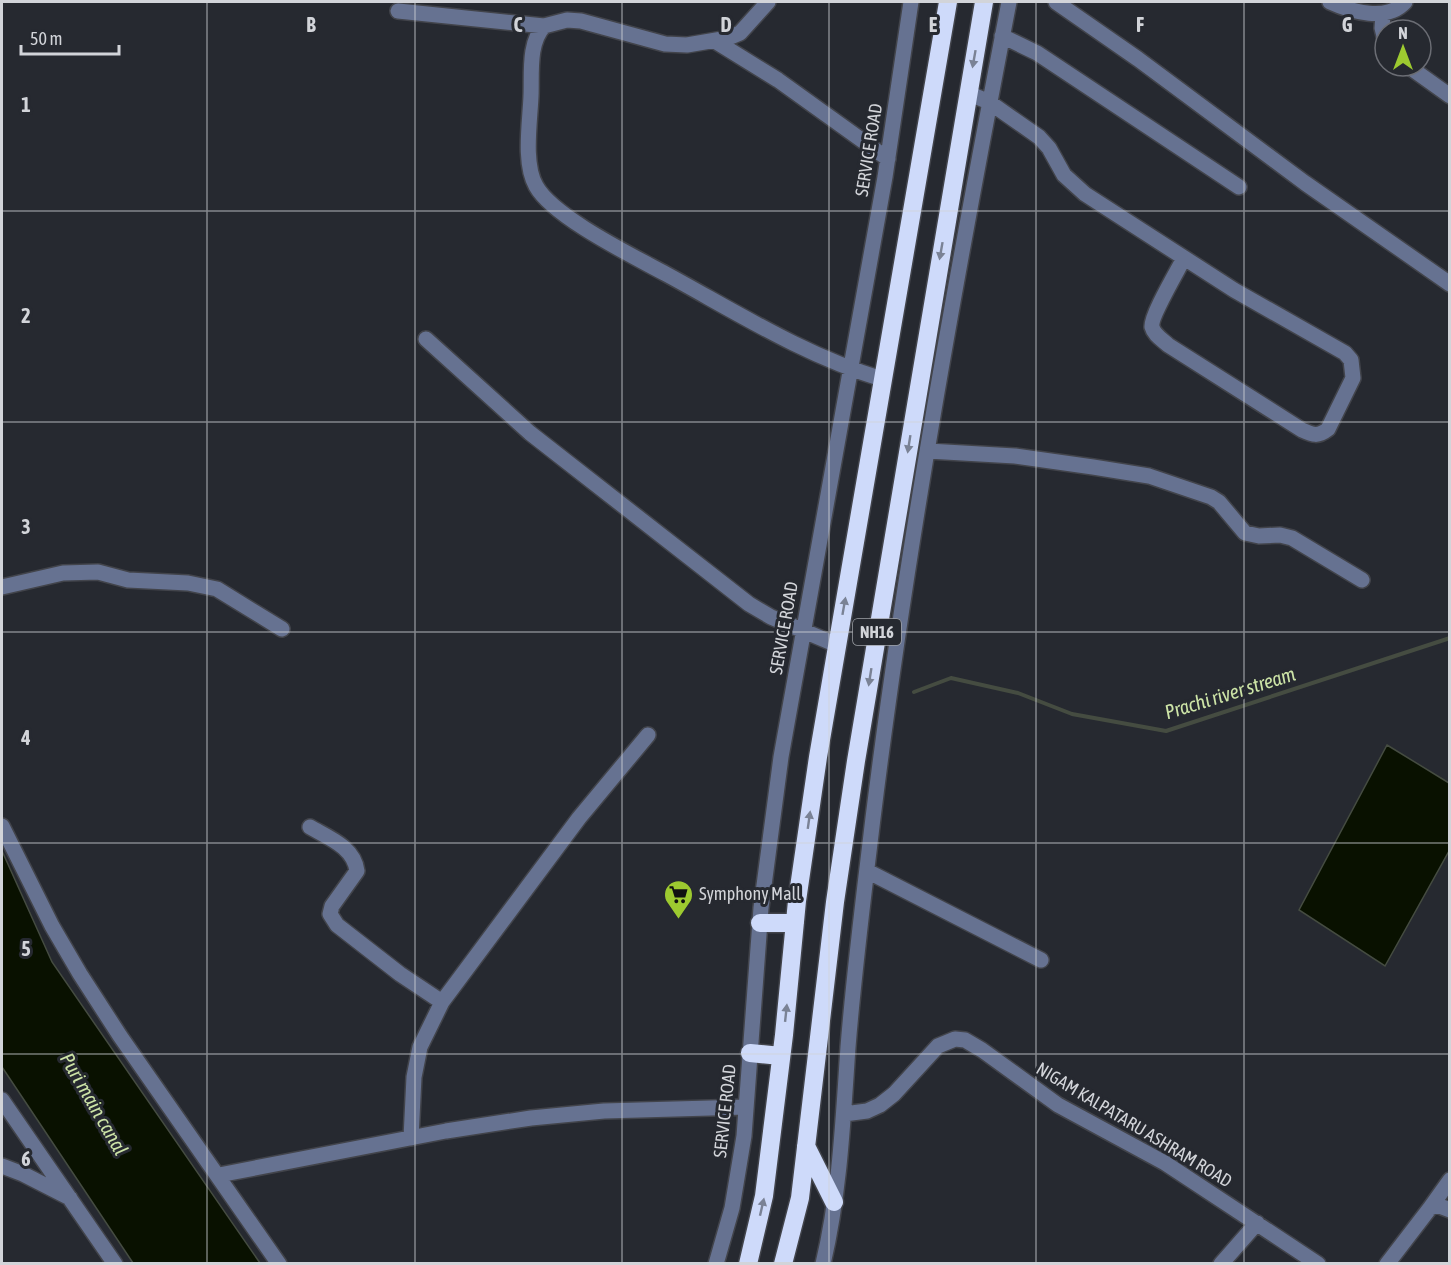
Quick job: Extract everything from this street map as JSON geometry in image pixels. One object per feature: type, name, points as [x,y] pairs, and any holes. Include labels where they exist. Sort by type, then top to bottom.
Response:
[{"type":"highway","name":"NH16","points":[[748,1263],[764,1196],[795,923],[813,790],[948,2]]},
{"type":"highway","name":"NH16","points":[[783,1263],[800,1198],[836,890],[856,761],[984,2]]},
{"type":"highway","points":[[760,923],[795,923]]},
{"type":"highway","points":[[750,1053],[781,1056]]},
{"type":"highway","points":[[806,1146],[834,1202]]},
{"type":"street","points":[[398,11],[544,26],[567,20],[581,21],[665,44],[687,45],[715,41],[740,33],[768,2]]},
{"type":"street","name":"SERVICE ROAD","points":[[716,1263],[732,1208],[744,1136],[760,923],[781,757],[888,159],[911,2]]},
{"type":"street","points":[[823,1263],[834,1202],[867,871],[897,640],[938,391],[1009,2]]},
{"type":"street","points":[[1056,2],[1138,59],[1305,183],[1449,284]]},
{"type":"street","points":[[1330,2],[1383,14],[1398,10],[1405,2]]},
{"type":"street","points":[[1383,14],[1383,18]]},
{"type":"street","points":[[544,26],[534,43],[529,163],[535,185],[553,207],[612,244],[782,338],[851,369],[882,379]]},
{"type":"street","points":[[1002,36],[1037,53],[1239,187]]},
{"type":"street","points":[[715,41],[778,80],[888,159]]},
{"type":"street","points":[[1424,78],[1449,96]]},
{"type":"street","points":[[968,93],[989,102],[1039,137],[1049,148],[1064,175],[1085,194],[1234,290],[1345,353],[1351,360],[1353,378],[1328,429],[1321,434],[1314,435],[1302,430],[1168,345],[1155,333],[1152,323],[1184,258]]},
{"type":"street","points":[[426,339],[530,433],[749,604],[771,617],[837,645]]},
{"type":"street","points":[[918,386],[938,391]]},
{"type":"street","points":[[928,452],[1015,456],[1149,476],[1211,497],[1245,533],[1292,538],[1362,580]]},
{"type":"street","points":[[2,587],[63,573],[98,572],[128,580],[188,583],[217,589],[282,629]]},
{"type":"street","points":[[411,1138],[414,1077],[420,1047],[442,1002],[579,818],[648,735]]},
{"type":"street","points":[[2,826],[39,903],[80,974],[174,1115],[219,1175],[279,1263]]},
{"type":"street","points":[[310,827],[349,850],[356,861],[357,871],[332,906],[330,914],[337,925],[400,974],[442,1002]]},
{"type":"street","points":[[867,871],[1041,960]]},
{"type":"street","name":"NIGAM KALPATARU ASHRAM ROAD","points":[[844,1114],[867,1111],[880,1105],[894,1094],[938,1046],[955,1039],[965,1040],[1058,1105],[1140,1148],[1318,1263]]},
{"type":"street","points":[[2,1100],[115,1263]]},
{"type":"street","points":[[219,1175],[411,1138],[531,1118],[604,1111],[746,1107]]},
{"type":"street","points":[[2,1166],[23,1174],[72,1200]]},
{"type":"street","points":[[1387,1263],[1449,1180]]},
{"type":"street","points":[[1430,1208],[1437,1205],[1449,1210]]},
{"type":"street","points":[[1221,1263],[1257,1223]]},
{"type":"water","points":[[1387,745],[1449,783],[1449,851],[1385,966],[1299,910]]},
{"type":"water","name":"Puri main canal","points":[[2,851],[52,962],[260,1263],[133,1263],[2,1067]]},
{"type":"waterway","name":"Prachi river stream","points":[[914,692],[951,678],[1018,693],[1072,714],[1166,731],[1450,638]]},
{"type":"place","name":"Symphony Mall","points":[[678,920]]}]
